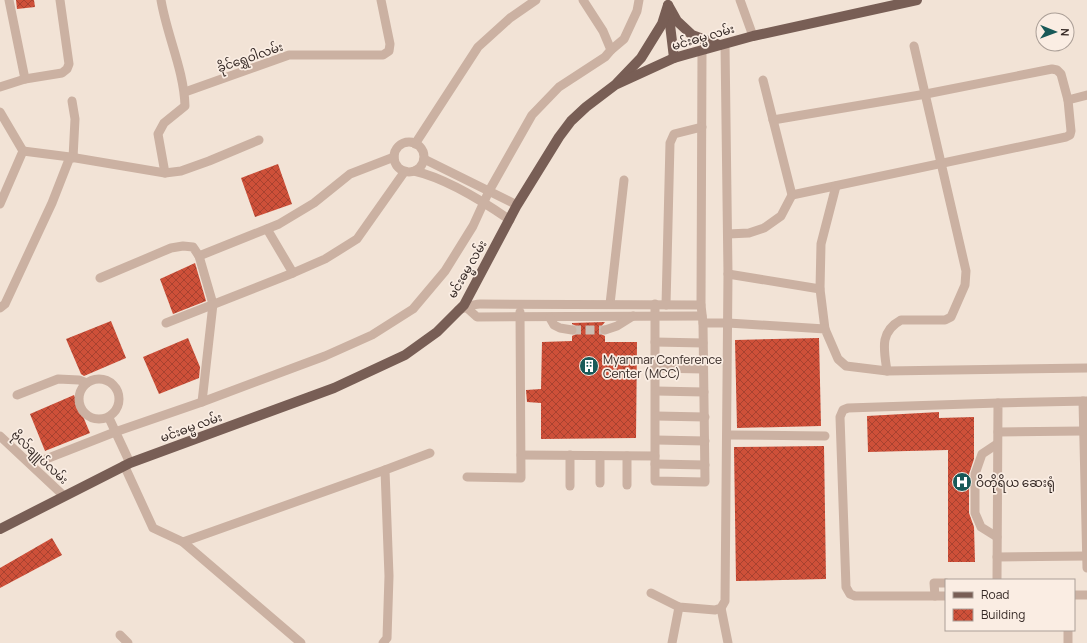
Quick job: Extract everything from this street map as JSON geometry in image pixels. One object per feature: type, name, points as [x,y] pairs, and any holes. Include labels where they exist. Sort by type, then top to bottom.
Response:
[{"type":"main road","name":"မင်းဓမ္မ လမ်း","points":[[0,529],[126,464],[334,388],[405,355],[437,332],[463,309],[517,205],[571,122],[586,106],[615,85],[674,58],[702,50],[753,36],[917,0]]},
{"type":"main road","points":[[668,2],[677,21],[692,35],[722,45]]},
{"type":"main road","points":[[668,2],[674,58]]},
{"type":"main road","points":[[615,85],[640,58],[662,24],[668,2]]},
{"type":"street","points":[[9,0],[25,79]]},
{"type":"street","points":[[0,87],[25,79],[62,74],[67,69],[69,64],[60,0]]},
{"type":"street","points":[[161,0],[164,17],[185,92],[185,106],[164,123],[158,134],[165,173]]},
{"type":"street","name":"ခိုင်ရွှေဝါလမ်း","points":[[185,92],[289,55],[383,55],[389,51],[390,44],[381,0]]},
{"type":"street","points":[[416,144],[478,48],[510,18],[536,0]]},
{"type":"street","points":[[583,0],[603,31],[611,50]]},
{"type":"street","points":[[46,459],[115,432],[202,402],[339,350],[372,335],[413,309],[445,271],[472,226],[489,191],[532,115],[559,87],[605,57],[624,39],[637,11],[639,0]]},
{"type":"street","points":[[740,0],[753,36]]},
{"type":"street","points":[[722,45],[728,234],[728,435],[725,601],[721,608],[728,643]]},
{"type":"street","points":[[887,371],[883,344],[885,336],[896,322],[901,320],[945,320],[951,317],[965,285],[966,271],[914,46]]},
{"type":"street","points":[[655,304],[655,480],[705,482],[703,320],[701,305],[702,50]]},
{"type":"street","points":[[773,120],[926,94],[1052,69],[1057,70],[1061,74],[1068,100],[1071,131],[1066,138],[792,195]]},
{"type":"street","points":[[728,234],[749,233],[764,228],[781,216],[792,195],[763,80]]},
{"type":"street","points":[[1068,100],[1087,95]]},
{"type":"street","points":[[0,308],[5,304],[72,158],[76,119],[72,101]]},
{"type":"street","points":[[0,112],[24,152]]},
{"type":"street","points":[[666,305],[670,143],[674,134],[702,127]]},
{"type":"street","points":[[24,152],[165,173],[182,171],[259,140]]},
{"type":"street","points":[[166,323],[325,259],[357,239],[410,171],[419,168],[424,159],[422,150],[416,144],[401,144],[394,157],[399,169],[410,171],[429,174],[484,203],[510,220]]},
{"type":"street","points":[[0,204],[24,152]]},
{"type":"street","points":[[199,256],[279,224],[314,203],[350,174],[394,157]]},
{"type":"street","points":[[424,159],[517,205]]},
{"type":"street","points":[[610,304],[624,180]]},
{"type":"street","points":[[836,186],[821,244],[820,288],[825,329],[838,359],[846,366],[887,371],[1087,368]]},
{"type":"street","points":[[267,229],[293,273]]},
{"type":"street","points":[[100,278],[171,248],[183,246],[193,248],[199,256],[213,304],[202,402]]},
{"type":"street","points":[[728,274],[820,288]]},
{"type":"street","points":[[463,309],[474,304],[701,305]]},
{"type":"street","points":[[588,304],[588,316]]},
{"type":"street","points":[[467,477],[521,478],[521,305]]},
{"type":"street","points":[[463,309],[478,317],[550,318],[588,316],[654,316],[728,323],[825,329]]},
{"type":"street","points":[[605,330],[617,326],[634,316]]},
{"type":"street","points":[[550,318],[554,325],[560,328],[572,330]]},
{"type":"street","points":[[655,342],[703,343]]},
{"type":"street","points":[[656,368],[703,369]]},
{"type":"street","points":[[17,395],[58,379],[79,380],[87,383]]},
{"type":"street","points":[[102,379],[107,380],[116,387],[120,397],[118,409],[114,415],[100,420],[94,419],[83,411],[80,406],[79,397],[83,387],[87,383],[91,380],[102,379]]},
{"type":"street","points":[[656,391],[704,392]]},
{"type":"street","points":[[945,596],[855,596],[850,594],[846,586],[840,417],[843,410],[848,408],[1085,401],[1083,431],[1087,568]]},
{"type":"street","points":[[997,579],[998,403]]},
{"type":"street","points":[[656,416],[705,417]]},
{"type":"street","points":[[109,418],[126,464],[153,528],[183,542],[301,643]]},
{"type":"street","points":[[998,432],[1083,431]]},
{"type":"street","points":[[728,435],[825,436]]},
{"type":"street","name":"ဗိုလ်ချူပ်လမ်း","points":[[0,436],[64,496]]},
{"type":"street","points":[[656,440],[705,441]]},
{"type":"street","points":[[997,444],[982,454],[975,474],[975,513],[981,527],[997,537]]},
{"type":"street","points":[[183,542],[430,453]]},
{"type":"street","points":[[521,455],[627,456],[705,465]]},
{"type":"street","points":[[570,455],[570,486]]},
{"type":"street","points":[[600,456],[600,484]]},
{"type":"street","points":[[627,456],[627,485]]},
{"type":"street","points":[[383,643],[387,638],[389,576],[385,470]]},
{"type":"street","points":[[997,557],[1087,556]]},
{"type":"street","points":[[935,596],[934,583],[945,583]]},
{"type":"street","points":[[651,593],[679,607],[715,610],[721,608]]},
{"type":"street","points":[[1075,595],[1087,595]]},
{"type":"street","points":[[672,643],[679,607]]},
{"type":"street","points":[[1068,631],[1068,643]]},
{"type":"street","points":[[120,635],[128,643]]},
{"type":"building","points":[[16,0],[34,0],[35,7],[17,9]]},
{"type":"building","points":[[278,164],[292,204],[255,217],[241,178]]},
{"type":"building","points":[[195,263],[206,301],[173,314],[160,279]]},
{"type":"building","points":[[111,321],[126,358],[84,376],[81,374],[66,339]]},
{"type":"building","name":"Myanmar Conference Center (MCC)","points":[[605,322],[599,329],[601,334],[605,336],[605,342],[637,342],[636,438],[541,439],[541,403],[527,402],[526,390],[541,389],[542,342],[572,341],[572,336],[578,331],[576,326],[572,323]]},
{"type":"building","points":[[188,338],[200,367],[199,378],[159,394],[143,357]]},
{"type":"building","points":[[819,338],[821,426],[737,428],[735,340]]},
{"type":"building","points":[[74,395],[90,433],[45,451],[30,414]]},
{"type":"building","points":[[939,412],[939,418],[974,417],[974,459],[969,474],[969,513],[974,527],[975,562],[948,562],[948,450],[868,452],[867,416]]},
{"type":"building","points":[[824,446],[826,579],[736,581],[734,447]]},
{"type":"building","points":[[52,538],[62,555],[0,588],[0,568]]},
{"type":"tunnel","points":[[572,330],[605,330]]},
{"type":"place","name":"Myanmar Conference Center (MCC)","points":[[589,366]]},
{"type":"place","name":"ဝိတိုရိယ ဆေးရုံ","points":[[962,482]]}]
